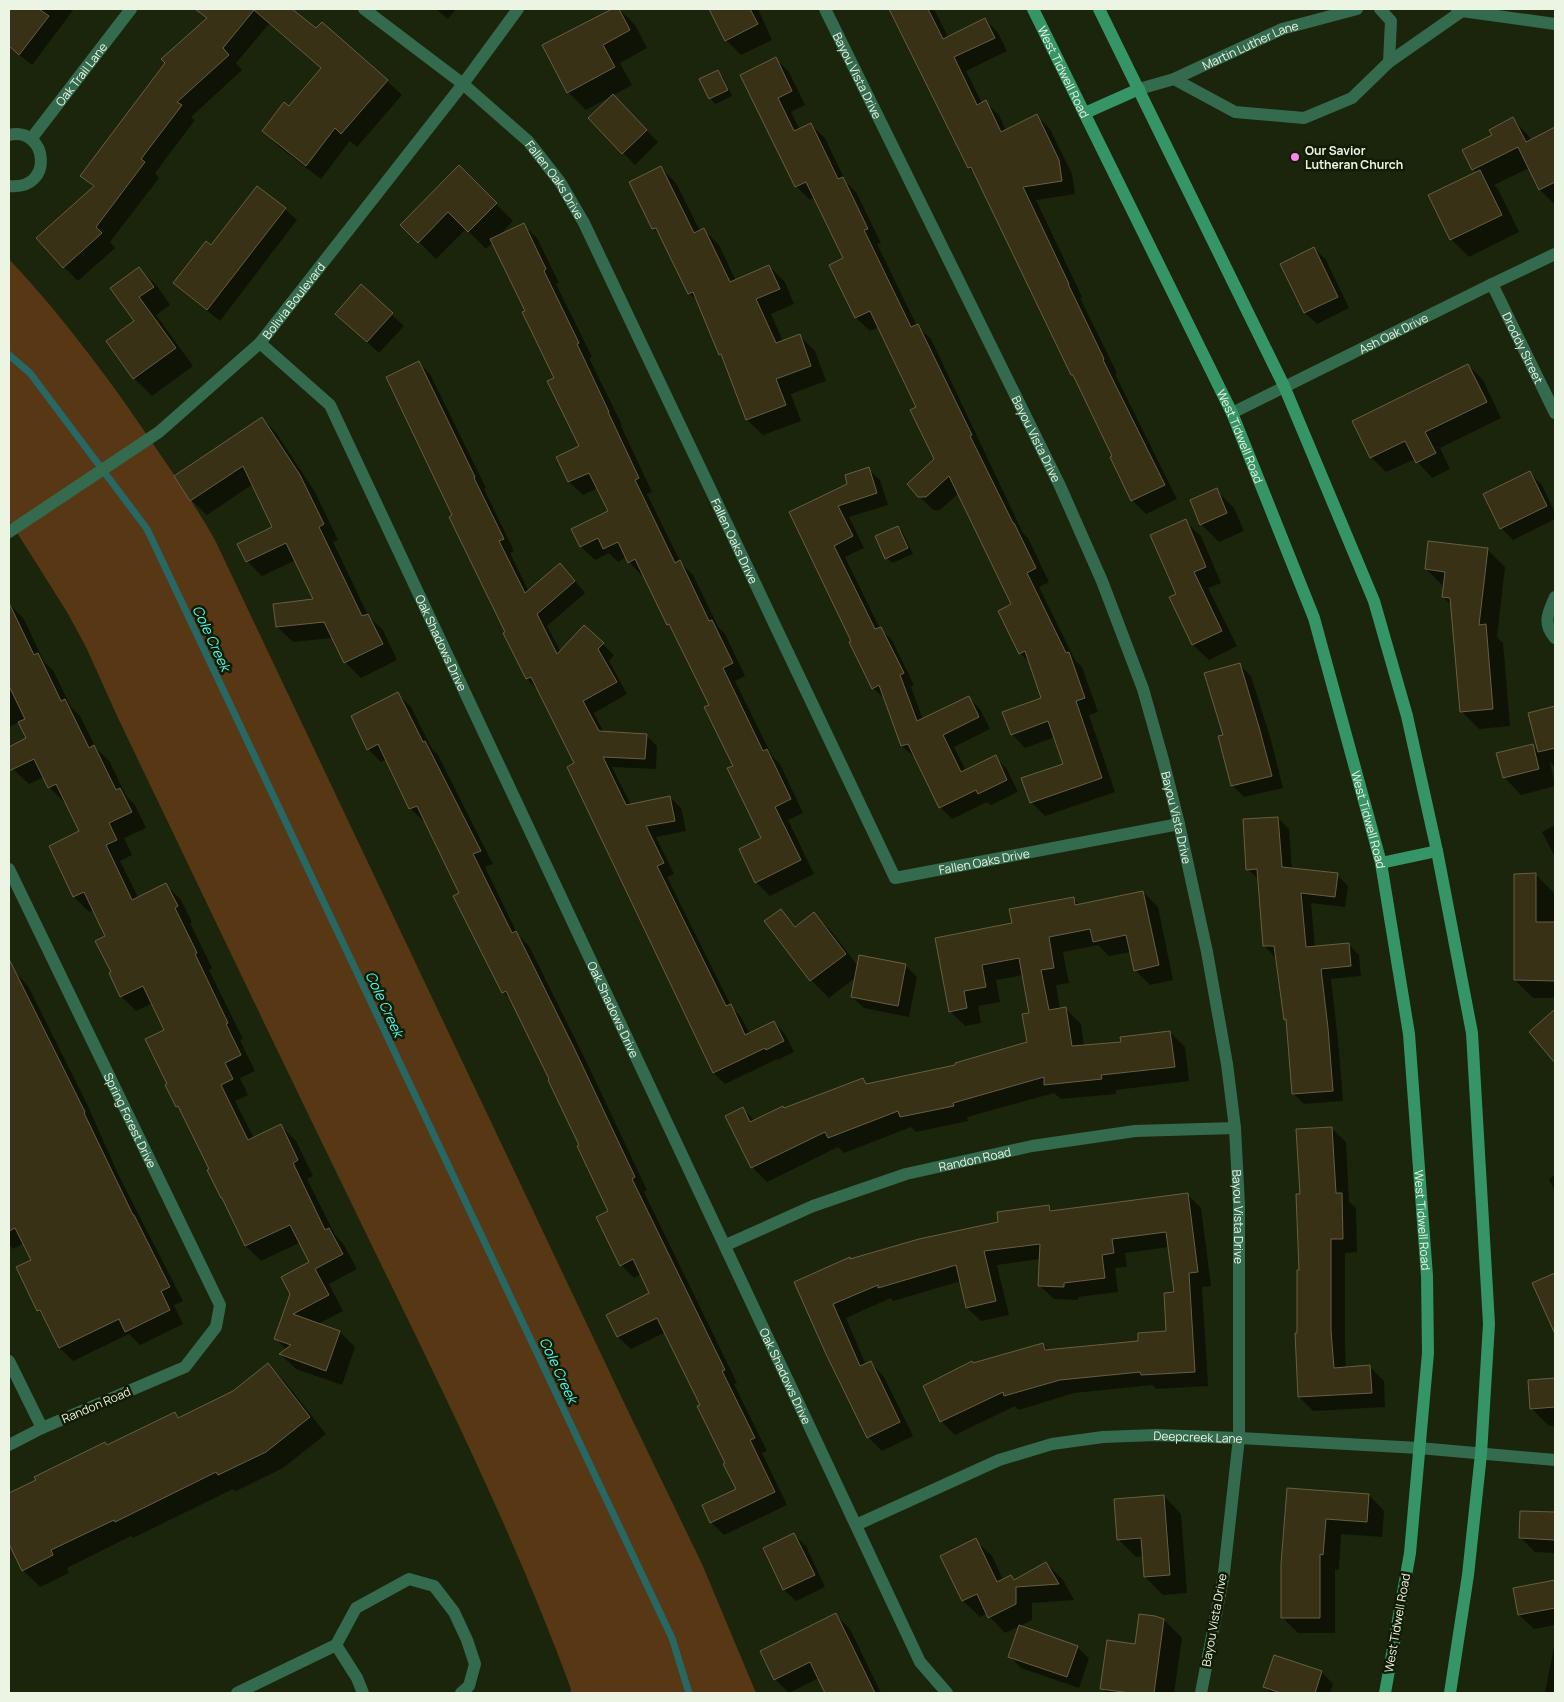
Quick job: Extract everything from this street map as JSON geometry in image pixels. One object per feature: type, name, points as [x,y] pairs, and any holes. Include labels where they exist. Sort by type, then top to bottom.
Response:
[{"type":"main road","name":"West Tidwell Road","points":[[1033,9],[1232,412],[1314,618],[1381,863],[1409,1034],[1426,1266],[1428,1353],[1410,1553],[1385,1693]]},
{"type":"main road","points":[[1099,9],[1284,386],[1374,601],[1407,716],[1437,851],[1472,1033],[1489,1324],[1481,1454],[1468,1575],[1450,1693]]},
{"type":"main road","points":[[1084,113],[1139,89]]},
{"type":"main road","points":[[1381,863],[1437,851]]},
{"type":"street","name":"Oak Trail Lane","points":[[31,139],[131,9]]},
{"type":"street","name":"Fallen Oaks Drive","points":[[364,9],[463,84],[528,141],[560,182],[584,223],[896,878],[1179,824]]},
{"type":"street","name":"Bolivia Boulevard","points":[[10,531],[159,432],[260,343],[463,84],[518,9]]},
{"type":"street","name":"Bayou Vista Drive","points":[[825,9],[1060,486],[1102,581],[1143,689],[1179,824],[1207,952],[1227,1064],[1235,1128],[1238,1205],[1239,1438],[1224,1572],[1201,1693]]},
{"type":"street","name":"Martin Luther Lane","points":[[1139,89],[1174,79],[1282,29],[1357,9]]},
{"type":"street","points":[[1380,9],[1391,21],[1389,62]]},
{"type":"street","points":[[1174,79],[1235,112],[1304,118],[1352,98],[1389,62],[1460,10],[1555,24]]},
{"type":"street","points":[[9,135],[22,135],[31,139],[40,152],[41,168],[36,177],[28,184],[18,187],[9,186]]},
{"type":"street","name":"Ash Oak Drive","points":[[1232,412],[1555,254]]},
{"type":"street","name":"Droddy Street","points":[[1492,284],[1555,413]]},
{"type":"street","name":"Oak Shadows Drive","points":[[260,343],[330,405],[726,1245],[920,1662],[947,1693]]},
{"type":"street","points":[[1555,597],[1546,615],[1550,632],[1555,638]]},
{"type":"street","name":"Spring Forest Drive","points":[[9,869],[220,1305],[216,1327],[185,1367]]},
{"type":"street","name":"Randon Road","points":[[726,1245],[813,1206],[916,1172],[1032,1146],[1135,1131],[1235,1128]]},
{"type":"street","points":[[9,1361],[42,1428]]},
{"type":"street","name":"Randon Road","points":[[9,1445],[42,1428],[185,1367]]},
{"type":"street","name":"Deepcreek Lane","points":[[856,1525],[999,1460],[1052,1444],[1103,1437],[1156,1435],[1239,1438],[1420,1448],[1555,1460]]},
{"type":"street","points":[[237,1693],[336,1645],[356,1608],[409,1579],[434,1586],[454,1612],[467,1640],[475,1664],[469,1686],[460,1693]]},
{"type":"street","points":[[336,1645],[357,1678],[363,1693]]},
{"type":"shaded area","points":[[9,259],[50,305],[107,378],[174,475],[215,540],[702,1564],[756,1693],[570,1693],[571,1689],[524,1570],[472,1453],[118,718],[86,647],[67,612],[9,520]]},
{"type":"building","points":[[9,9],[39,9],[49,16],[19,55],[9,46]]},
{"type":"building","points":[[195,9],[292,9],[316,28],[322,22],[388,80],[341,134],[335,128],[306,166],[262,131],[284,102],[289,106],[321,68],[254,10],[223,48],[229,55],[177,102],[182,105],[141,159],[145,162],[96,227],[102,233],[63,268],[36,238],[94,186],[80,176],[165,63],[161,59],[207,18]]},
{"type":"building","points":[[612,9],[619,9],[630,30],[603,45],[615,67],[567,93],[542,45]]},
{"type":"building","points":[[709,9],[750,9],[758,24],[725,41]]},
{"type":"building","points":[[889,9],[928,9],[943,39],[985,18],[995,38],[954,57],[977,105],[986,100],[1001,132],[1037,114],[1059,160],[1062,181],[1023,187],[1103,360],[1165,485],[1131,501],[1110,457],[1112,456],[971,167],[968,168]]},
{"type":"building","points":[[776,57],[792,91],[778,98],[794,131],[811,123],[838,179],[843,177],[868,229],[864,230],[911,327],[918,324],[972,435],[970,436],[1036,568],[1027,573],[1066,653],[1069,652],[1085,698],[1076,701],[1102,778],[1030,803],[1021,778],[1063,764],[1048,721],[1011,735],[1002,712],[1041,698],[1025,651],[1019,654],[998,611],[1011,604],[949,476],[926,497],[918,497],[907,484],[934,459],[910,410],[916,407],[870,311],[855,318],[829,265],[843,258],[806,182],[795,187],[740,75]]},
{"type":"building","points":[[718,70],[728,90],[709,99],[699,79]]},
{"type":"building","points":[[613,94],[647,130],[622,154],[588,118]]},
{"type":"building","points":[[1513,117],[1526,142],[1555,127],[1555,182],[1539,190],[1518,147],[1472,170],[1462,150],[1492,135],[1489,130]]},
{"type":"building","points":[[459,165],[497,203],[468,232],[448,212],[418,243],[400,225]]},
{"type":"building","points":[[661,166],[694,233],[704,228],[730,282],[769,265],[780,289],[756,299],[776,343],[800,334],[811,366],[776,379],[786,405],[746,420],[721,354],[719,355],[693,292],[688,294],[656,228],[652,229],[629,182]]},
{"type":"building","points":[[1480,170],[1502,215],[1450,240],[1428,195]]},
{"type":"building","points":[[257,186],[286,208],[207,310],[173,283],[206,241],[211,245]]},
{"type":"building","points":[[524,223],[546,269],[544,271],[579,343],[577,344],[639,478],[635,480],[675,563],[680,560],[709,621],[712,620],[733,663],[723,668],[763,751],[767,749],[791,799],[775,807],[801,860],[755,883],[739,849],[761,838],[727,768],[733,766],[704,707],[709,705],[669,624],[667,625],[635,559],[628,563],[618,542],[603,549],[598,538],[580,547],[571,529],[608,511],[589,473],[568,482],[556,457],[579,446],[547,381],[554,378],[522,312],[525,311],[490,239]]},
{"type":"building","points":[[1314,247],[1338,297],[1304,313],[1280,264]]},
{"type":"building","points":[[139,267],[154,287],[139,297],[176,348],[133,379],[106,341],[134,321],[110,288]]},
{"type":"building","points":[[361,284],[393,313],[367,342],[335,314]]},
{"type":"building","points":[[419,361],[504,539],[499,541],[525,593],[560,563],[575,581],[537,614],[557,654],[584,625],[604,643],[598,649],[617,682],[583,701],[599,731],[647,734],[645,759],[603,757],[626,805],[670,796],[675,821],[646,826],[664,863],[657,866],[726,1006],[731,1004],[745,1035],[774,1021],[784,1041],[713,1073],[567,767],[574,763],[531,677],[526,679],[503,633],[505,632],[449,517],[452,515],[386,377]]},
{"type":"building","points":[[1468,364],[1487,402],[1425,432],[1436,453],[1416,463],[1405,441],[1370,458],[1352,421]]},
{"type":"building","points":[[262,417],[300,475],[324,524],[319,527],[362,616],[368,614],[383,644],[344,663],[324,622],[276,627],[273,604],[313,599],[286,543],[246,562],[237,544],[272,527],[243,466],[190,501],[174,476]]},
{"type":"building","points":[[869,467],[877,493],[838,506],[853,536],[834,546],[875,629],[881,627],[904,673],[900,675],[917,721],[969,696],[979,717],[943,735],[961,772],[996,755],[1007,780],[978,794],[976,790],[939,808],[908,744],[901,746],[879,685],[872,689],[789,512],[847,484],[845,475]]},
{"type":"building","points":[[1530,471],[1547,506],[1500,529],[1483,494]]},
{"type":"building","points":[[1217,488],[1227,513],[1200,525],[1190,500]]},
{"type":"building","points":[[1186,519],[1206,567],[1194,572],[1222,631],[1192,645],[1169,597],[1176,594],[1150,535]]},
{"type":"building","points":[[898,526],[908,548],[885,559],[875,536]]},
{"type":"building","points":[[1428,541],[1488,548],[1479,625],[1486,624],[1493,709],[1460,712],[1450,598],[1442,597],[1445,572],[1425,569]]},
{"type":"building","points":[[9,603],[34,655],[38,653],[61,701],[65,699],[89,748],[94,745],[116,790],[120,788],[132,812],[109,823],[117,840],[106,845],[132,900],[166,883],[178,906],[175,908],[197,953],[195,954],[241,1055],[225,1063],[233,1079],[221,1085],[248,1140],[281,1124],[298,1160],[293,1163],[325,1230],[329,1228],[343,1254],[315,1269],[329,1295],[293,1314],[340,1331],[326,1371],[279,1354],[291,1345],[274,1339],[290,1294],[281,1277],[309,1262],[290,1225],[245,1246],[178,1106],[176,1107],[165,1085],[167,1084],[145,1039],[164,1030],[143,986],[120,997],[109,973],[111,972],[95,941],[105,936],[84,892],[73,897],[49,846],[79,831],[56,784],[48,788],[34,759],[9,771],[9,747],[26,738],[18,722],[25,719],[9,686]]},
{"type":"building","points":[[1240,663],[1272,776],[1231,786],[1218,736],[1223,735],[1204,673]]},
{"type":"building","points":[[398,692],[481,851],[473,854],[512,933],[516,931],[574,1048],[635,1177],[632,1179],[725,1370],[722,1371],[755,1438],[750,1440],[775,1492],[710,1523],[702,1505],[736,1489],[697,1406],[700,1405],[657,1318],[617,1337],[606,1315],[649,1293],[633,1259],[620,1266],[596,1217],[608,1211],[577,1146],[579,1145],[549,1079],[506,991],[502,993],[453,896],[459,893],[417,806],[409,809],[378,744],[367,750],[351,716]]},
{"type":"building","points":[[1555,706],[1555,748],[1538,752],[1528,713]]},
{"type":"building","points":[[1533,744],[1539,769],[1503,778],[1496,753]]},
{"type":"building","points":[[1278,817],[1282,867],[1338,873],[1335,897],[1301,893],[1306,947],[1349,943],[1351,966],[1321,969],[1333,1091],[1292,1094],[1286,1019],[1284,1020],[1274,946],[1263,946],[1257,869],[1246,870],[1243,819]]},
{"type":"building","points":[[1536,873],[1536,922],[1555,922],[1555,981],[1514,980],[1514,874]]},
{"type":"building","points":[[1143,891],[1159,965],[1134,971],[1126,935],[1093,942],[1090,929],[1049,937],[1054,968],[1041,970],[1049,1010],[1066,1007],[1072,1046],[1121,1042],[1120,1037],[1170,1031],[1175,1067],[1101,1075],[1102,1079],[1044,1085],[1044,1077],[953,1103],[954,1106],[900,1117],[898,1111],[828,1138],[825,1132],[751,1168],[725,1116],[743,1107],[750,1122],[783,1106],[784,1108],[863,1078],[866,1084],[955,1065],[955,1063],[1027,1042],[1022,1014],[1029,1013],[1019,958],[982,965],[986,987],[964,991],[967,1008],[949,1012],[935,938],[1012,923],[1009,909],[1074,897],[1075,905]]},
{"type":"building","points":[[781,909],[795,927],[814,912],[846,954],[810,981],[764,921]]},
{"type":"building","points":[[859,955],[906,964],[898,1006],[851,997]]},
{"type":"building","points":[[9,959],[170,1287],[161,1291],[170,1310],[125,1332],[119,1319],[59,1348],[40,1310],[37,1311],[16,1267],[31,1260],[15,1228],[9,1231]]},
{"type":"building","points":[[1555,1009],[1555,1063],[1529,1032]]},
{"type":"building","points":[[1332,1127],[1336,1193],[1342,1193],[1343,1239],[1331,1239],[1331,1331],[1334,1368],[1370,1365],[1372,1393],[1298,1397],[1295,1333],[1297,1333],[1297,1270],[1299,1270],[1296,1194],[1300,1194],[1296,1129]]},
{"type":"building","points":[[1188,1193],[1198,1272],[1189,1273],[1195,1372],[1141,1375],[1140,1372],[1060,1380],[1004,1396],[1003,1392],[940,1422],[923,1386],[972,1361],[973,1363],[1043,1343],[1045,1350],[1138,1341],[1138,1333],[1166,1331],[1164,1293],[1174,1292],[1166,1232],[1112,1239],[1114,1253],[1102,1255],[1105,1278],[1064,1283],[1064,1287],[1038,1286],[1040,1244],[984,1251],[996,1301],[966,1308],[956,1265],[878,1288],[878,1285],[833,1304],[860,1366],[871,1361],[900,1422],[867,1438],[826,1354],[794,1282],[850,1257],[850,1259],[919,1239],[998,1222],[997,1212],[1049,1205],[1050,1211]]},
{"type":"building","points":[[1555,1273],[1555,1334],[1532,1283]]},
{"type":"building","points":[[268,1363],[310,1417],[266,1452],[218,1475],[216,1472],[115,1522],[114,1520],[51,1550],[53,1555],[22,1571],[9,1544],[9,1493],[36,1480],[34,1477],[105,1442],[107,1445],[175,1412],[178,1418],[233,1391]]},
{"type":"building","points":[[1555,1378],[1555,1407],[1530,1409],[1528,1380]]},
{"type":"building","points":[[1287,1488],[1369,1494],[1367,1522],[1326,1519],[1323,1555],[1320,1554],[1320,1618],[1281,1618],[1281,1564]]},
{"type":"building","points":[[1164,1495],[1170,1575],[1144,1577],[1141,1538],[1117,1540],[1114,1499]]},
{"type":"building","points":[[1520,1511],[1555,1512],[1555,1540],[1519,1538]]},
{"type":"building","points":[[794,1533],[815,1575],[783,1590],[763,1548]]},
{"type":"building","points":[[976,1538],[997,1582],[1011,1575],[1014,1580],[1046,1562],[1059,1584],[1016,1587],[1016,1604],[988,1618],[977,1594],[962,1601],[940,1556]]},
{"type":"building","points":[[1555,1580],[1555,1608],[1518,1615],[1513,1588]]},
{"type":"building","points":[[836,1613],[875,1693],[825,1693],[810,1662],[774,1680],[760,1651]]},
{"type":"building","points":[[1139,1614],[1164,1619],[1154,1693],[1131,1693],[1100,1689],[1107,1640],[1135,1644]]},
{"type":"building","points":[[1019,1625],[1078,1646],[1067,1677],[1008,1657]]},
{"type":"building","points":[[1274,1655],[1322,1671],[1315,1693],[1281,1693],[1263,1687]]},
{"type":"waterway","name":"Cole Creek","points":[[9,355],[30,373],[147,529],[672,1638],[689,1693]]},
{"type":"place","name":"Our Savior Lutheran Church","points":[[1295,157]]}]
